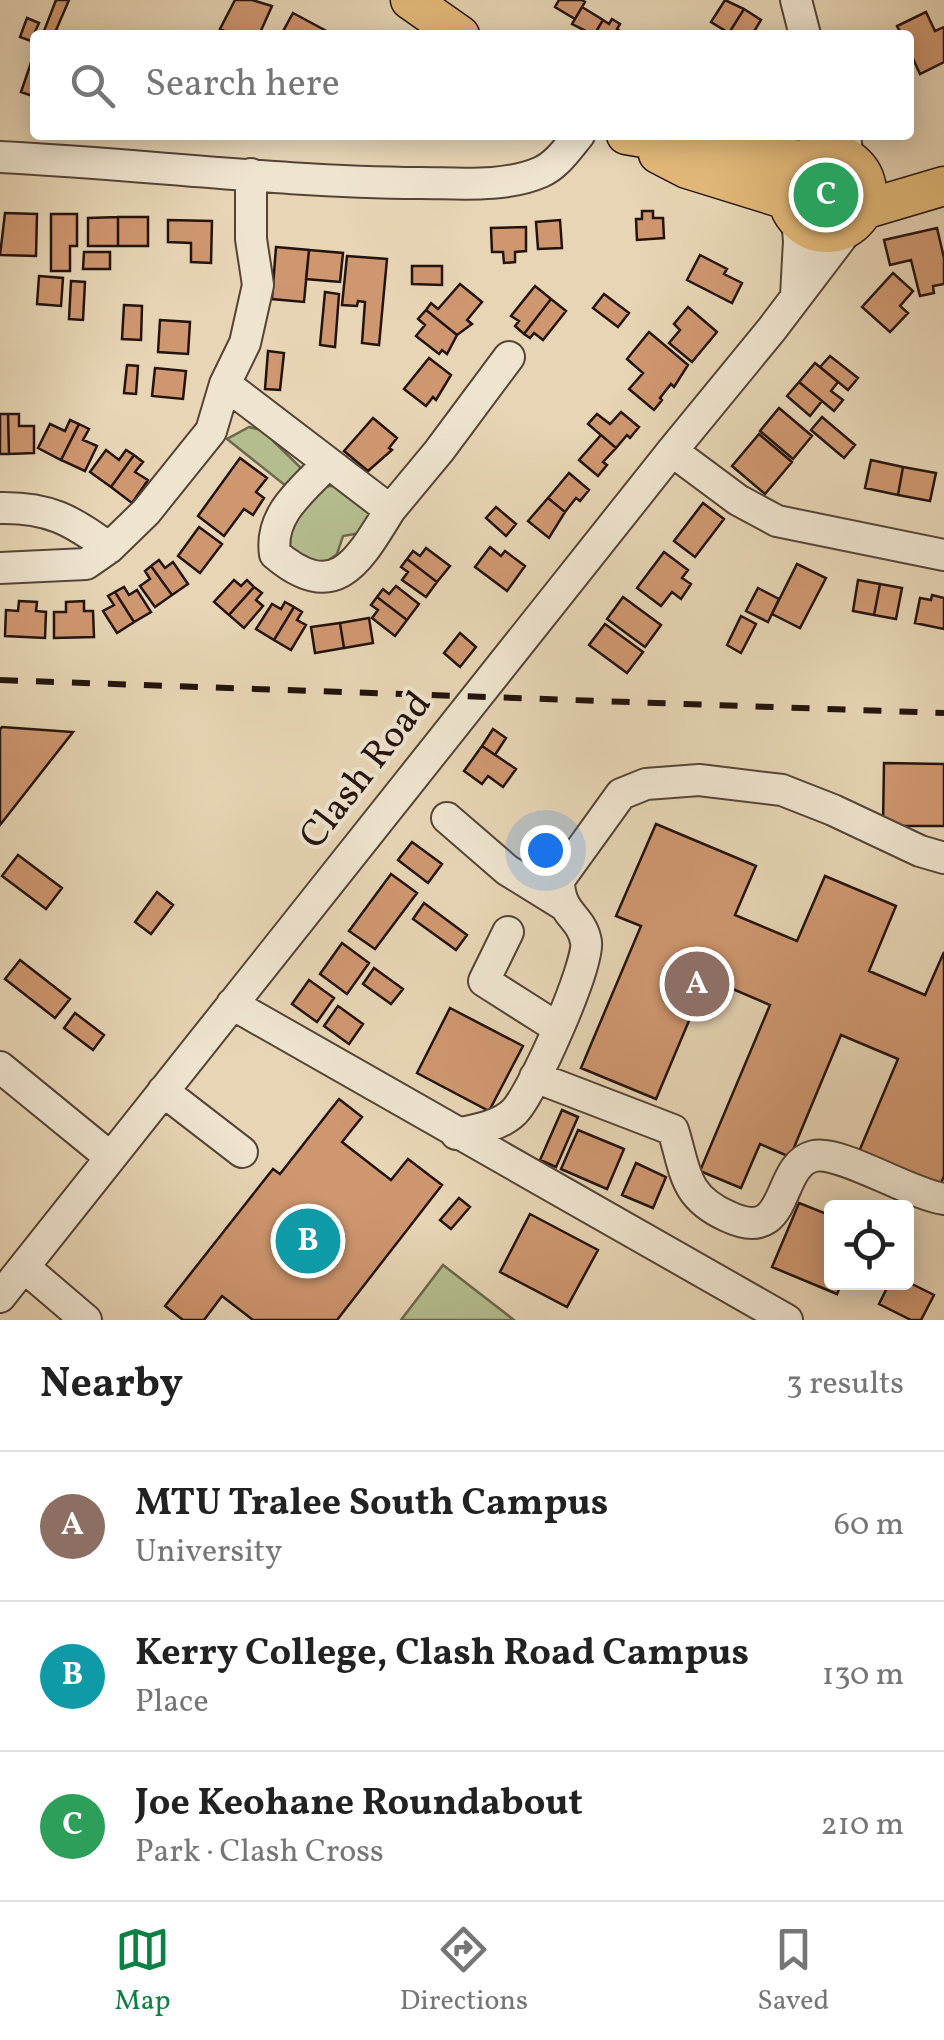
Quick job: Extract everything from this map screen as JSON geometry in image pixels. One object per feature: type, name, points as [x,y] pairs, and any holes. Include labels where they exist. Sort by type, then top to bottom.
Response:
[{"type":"main road","points":[[410,0],[453,30]]},
{"type":"main road","points":[[634,140],[687,169],[792,209],[820,232],[837,232],[857,217],[941,186]]},
{"type":"main road","points":[[654,140],[731,153],[832,152],[941,186]]},
{"type":"main road","points":[[792,209],[790,176],[832,152]]},
{"type":"main road","points":[[832,152],[867,193],[857,217]]},
{"type":"street","points":[[796,0],[805,30]]},
{"type":"street","points":[[0,157],[341,182],[474,183],[542,172],[561,158],[575,140]]},
{"type":"street","points":[[0,568],[86,564],[146,512],[210,431],[244,343],[258,285],[251,239],[251,174]]},
{"type":"street","points":[[792,209],[800,263],[796,296]]},
{"type":"street","name":"Clash Road","points":[[0,1297],[857,217]]},
{"type":"street","points":[[328,463],[280,514],[272,538],[275,554],[296,572],[321,580],[338,574],[365,551],[390,510],[509,357]]},
{"type":"street","points":[[225,384],[390,510]]},
{"type":"street","points":[[672,451],[738,500],[778,521],[944,555]]},
{"type":"street","points":[[0,508],[21,507],[58,514],[109,548]]},
{"type":"street","points":[[560,899],[559,880],[621,794],[646,784],[722,781],[782,790],[944,858]]},
{"type":"street","points":[[447,818],[507,870],[560,899],[586,938],[587,954],[558,1028],[514,1112],[482,1128],[456,1134]]},
{"type":"street","points":[[508,932],[484,981],[558,1028]]},
{"type":"street","points":[[232,1004],[787,1320]]},
{"type":"street","points":[[0,1067],[110,1156]]},
{"type":"street","points":[[534,1077],[673,1130],[679,1159],[697,1198],[740,1222],[754,1224],[780,1206],[794,1170],[811,1156],[831,1156],[910,1190],[944,1199]]},
{"type":"street","points":[[163,1091],[242,1152]]},
{"type":"street","points":[[24,1267],[86,1320]]},
{"type":"green space","points":[[249,427],[262,430],[300,467],[300,476],[291,490],[227,439]]},
{"type":"green space","points":[[338,485],[371,513],[360,533],[343,536],[337,554],[318,568],[287,546],[289,525],[324,487]]},
{"type":"green space","points":[[443,1265],[514,1320],[401,1320]]},
{"type":"building","points":[[56,0],[69,0],[56,30],[44,30]]},
{"type":"building","points":[[235,0],[272,6],[261,30],[220,29]]},
{"type":"building","points":[[559,0],[585,2],[575,19],[555,7]]},
{"type":"building","points":[[725,0],[744,9],[731,30],[711,22]]},
{"type":"building","points":[[582,7],[603,20],[597,30],[584,30],[572,24]]},
{"type":"building","points":[[744,9],[761,20],[755,30],[731,30]]},
{"type":"building","points":[[926,12],[935,31],[944,27],[944,62],[920,74],[914,61],[914,30],[899,30],[897,26]]},
{"type":"building","points":[[293,13],[325,30],[284,30]]},
{"type":"building","points":[[27,18],[39,23],[36,30],[30,30],[30,41],[20,37]]},
{"type":"building","points":[[612,19],[620,24],[618,30],[597,30],[603,20],[609,24]]},
{"type":"building","points":[[30,66],[30,95],[21,92]]},
{"type":"building","points":[[642,211],[653,211],[653,218],[663,218],[664,238],[637,240],[636,219],[642,219]]},
{"type":"building","points":[[5,213],[37,214],[36,256],[0,255]]},
{"type":"building","points":[[51,214],[77,214],[77,246],[70,246],[70,271],[51,271]]},
{"type":"building","points":[[118,217],[118,246],[88,246],[88,218]]},
{"type":"building","points":[[118,217],[148,217],[148,246],[118,246]]},
{"type":"building","points":[[168,220],[212,221],[211,263],[191,262],[191,243],[168,242]]},
{"type":"building","points":[[560,220],[562,248],[538,249],[536,222]]},
{"type":"building","points":[[526,227],[526,251],[515,252],[515,262],[504,263],[503,252],[492,252],[491,228]]},
{"type":"building","points":[[937,228],[944,258],[944,284],[933,286],[934,293],[920,296],[911,260],[890,265],[884,240]]},
{"type":"building","points":[[276,247],[309,250],[304,302],[272,299]]},
{"type":"building","points":[[309,250],[343,253],[340,282],[306,279]]},
{"type":"building","points":[[84,252],[110,252],[110,269],[83,269]]},
{"type":"building","points":[[700,255],[727,269],[724,274],[742,283],[732,303],[687,280]]},
{"type":"building","points":[[347,256],[387,259],[379,345],[362,343],[365,302],[342,305]]},
{"type":"building","points":[[412,266],[442,266],[442,285],[412,284]]},
{"type":"building","points":[[893,273],[913,291],[900,306],[908,313],[890,332],[862,307]]},
{"type":"building","points":[[39,276],[63,278],[61,306],[37,304]]},
{"type":"building","points":[[71,281],[85,282],[83,320],[69,319]]},
{"type":"building","points":[[460,284],[482,302],[467,320],[472,324],[457,335],[426,310],[431,303],[438,309]]},
{"type":"building","points":[[535,286],[551,299],[524,334],[515,326],[519,321],[511,316]]},
{"type":"building","points":[[325,292],[339,294],[335,347],[320,345]]},
{"type":"building","points":[[604,294],[629,313],[618,327],[593,308]]},
{"type":"building","points":[[551,299],[566,311],[543,340],[534,333],[530,338],[524,334]]},
{"type":"building","points":[[124,305],[142,306],[141,340],[122,339]]},
{"type":"building","points":[[688,307],[717,332],[692,362],[669,343],[680,330],[674,324]]},
{"type":"building","points":[[426,310],[457,335],[447,354],[442,350],[439,354],[416,336],[425,325],[418,319]]},
{"type":"building","points":[[160,320],[190,322],[188,354],[158,352]]},
{"type":"building","points":[[649,332],[688,365],[654,410],[629,389],[643,373],[627,359]]},
{"type":"building","points":[[268,351],[284,353],[280,390],[265,389]]},
{"type":"building","points":[[830,356],[858,378],[848,390],[820,367]]},
{"type":"building","points":[[429,358],[451,375],[436,400],[433,397],[426,406],[404,389]]},
{"type":"building","points":[[815,363],[838,382],[831,391],[843,400],[834,411],[799,382]]},
{"type":"building","points":[[127,365],[138,366],[136,394],[124,393]]},
{"type":"building","points":[[155,368],[186,371],[183,399],[152,396]]},
{"type":"building","points":[[799,382],[822,401],[810,416],[787,396]]},
{"type":"building","points":[[779,408],[812,436],[793,459],[760,431]]},
{"type":"building","points":[[621,412],[639,427],[616,448],[588,424],[597,414],[610,424]]},
{"type":"building","points":[[0,414],[8,414],[9,454],[0,454]]},
{"type":"building","points":[[8,414],[19,414],[19,426],[34,426],[34,453],[9,454]]},
{"type":"building","points":[[822,417],[855,445],[844,458],[811,430]]},
{"type":"building","points":[[373,418],[397,438],[389,448],[392,450],[368,471],[344,451]]},
{"type":"building","points":[[70,420],[79,424],[61,460],[38,448],[50,424],[65,431]]},
{"type":"building","points":[[79,424],[89,429],[83,440],[97,446],[85,471],[61,460]]},
{"type":"building","points":[[759,434],[792,462],[765,494],[732,466]]},
{"type":"building","points":[[601,435],[616,448],[603,462],[607,465],[598,476],[579,460]]},
{"type":"building","points":[[106,450],[119,460],[126,450],[134,455],[111,487],[90,472]]},
{"type":"building","points":[[134,455],[143,462],[135,472],[148,480],[132,503],[111,487]]},
{"type":"building","points":[[240,458],[267,478],[256,492],[264,498],[253,515],[244,509],[224,536],[198,516]]},
{"type":"building","points":[[871,460],[903,467],[898,495],[865,488]]},
{"type":"building","points":[[903,467],[936,473],[930,501],[898,495]]},
{"type":"building","points":[[569,473],[589,490],[565,512],[548,498]]},
{"type":"building","points":[[548,498],[565,512],[549,538],[528,521]]},
{"type":"building","points":[[703,503],[724,519],[695,557],[674,541]]},
{"type":"building","points":[[496,507],[516,524],[506,536],[486,518]]},
{"type":"building","points":[[199,527],[222,544],[200,573],[178,556]]},
{"type":"building","points":[[490,547],[501,556],[505,551],[525,566],[507,591],[475,567]]},
{"type":"building","points":[[426,548],[450,566],[437,582],[407,559],[413,551],[420,556]]},
{"type":"building","points":[[664,552],[688,570],[682,578],[691,584],[681,599],[672,592],[661,606],[637,588]]},
{"type":"building","points":[[407,559],[437,582],[426,597],[402,580],[408,572],[401,567]]},
{"type":"building","points":[[159,560],[165,568],[173,562],[188,584],[172,595],[151,566]]},
{"type":"building","points":[[797,564],[826,578],[800,628],[772,614]]},
{"type":"building","points":[[151,566],[172,595],[155,607],[140,586],[150,579],[145,571]]},
{"type":"building","points":[[234,580],[241,586],[247,580],[254,587],[229,615],[214,602]]},
{"type":"building","points":[[858,580],[880,584],[874,615],[853,611]]},
{"type":"building","points":[[880,584],[902,588],[896,619],[874,615]]},
{"type":"building","points":[[396,586],[419,604],[407,620],[377,597],[383,589],[389,594]]},
{"type":"building","points":[[124,587],[129,595],[137,590],[151,612],[134,622],[115,592]]},
{"type":"building","points":[[254,587],[262,593],[256,600],[263,606],[244,628],[229,615]]},
{"type":"building","points":[[758,588],[779,599],[768,622],[746,611]]},
{"type":"building","points":[[115,592],[134,622],[117,633],[103,611],[114,605],[108,596]]},
{"type":"building","points":[[932,595],[944,598],[944,629],[915,623],[920,598],[931,600]]},
{"type":"building","points":[[377,597],[407,620],[395,636],[372,618],[378,610],[371,605]]},
{"type":"building","points":[[623,597],[661,625],[645,647],[607,619]]},
{"type":"building","points":[[19,601],[37,602],[36,611],[46,612],[45,638],[5,636],[6,610],[18,611]]},
{"type":"building","points":[[84,601],[84,611],[93,611],[94,637],[54,638],[54,612],[66,612],[66,602]]},
{"type":"building","points":[[285,602],[294,607],[274,640],[256,629],[272,604],[281,609]]},
{"type":"building","points":[[294,607],[302,612],[297,620],[306,625],[291,650],[274,640]]},
{"type":"building","points":[[741,616],[756,624],[741,653],[727,645]]},
{"type":"building","points":[[369,618],[373,643],[344,648],[340,623]]},
{"type":"building","points":[[340,623],[344,648],[315,653],[311,627]]},
{"type":"building","points":[[605,624],[643,652],[627,673],[589,645]]},
{"type":"building","points":[[460,633],[476,647],[460,667],[444,653]]},
{"type":"building","points":[[0,729],[73,732],[0,825]]},
{"type":"building","points":[[493,729],[506,738],[495,755],[482,746]]},
{"type":"building","points":[[482,746],[516,769],[503,787],[488,776],[482,784],[464,771]]},
{"type":"building","points":[[884,763],[944,764],[944,826],[883,826]]},
{"type":"building","points":[[656,824],[756,866],[735,915],[797,941],[825,876],[896,906],[869,971],[925,995],[944,952],[944,1176],[936,1195],[855,1161],[898,1059],[841,1035],[790,1157],[760,1144],[741,1188],[700,1171],[770,1005],[707,978],[656,1099],[581,1068],[641,926],[616,916]]},
{"type":"building","points":[[412,842],[442,864],[428,883],[398,860]]},
{"type":"building","points":[[18,855],[62,888],[46,909],[2,876]]},
{"type":"building","points":[[391,874],[417,893],[375,949],[349,931]]},
{"type":"building","points":[[157,892],[173,905],[151,934],[135,922]]},
{"type":"building","points":[[424,903],[467,935],[456,950],[413,919]]},
{"type":"building","points":[[342,943],[369,963],[347,994],[320,974]]},
{"type":"building","points":[[20,960],[70,999],[55,1018],[5,979]]},
{"type":"building","points":[[374,968],[403,989],[391,1004],[363,984]]},
{"type":"building","points":[[309,980],[334,998],[317,1022],[292,1004]]},
{"type":"building","points":[[338,1006],[363,1024],[349,1044],[324,1026]]},
{"type":"building","points":[[450,1008],[523,1046],[489,1111],[417,1073]]},
{"type":"building","points":[[75,1013],[104,1035],[93,1050],[64,1028]]},
{"type":"building","points":[[339,1099],[362,1117],[342,1142],[391,1180],[408,1159],[442,1185],[337,1320],[253,1320],[222,1296],[204,1320],[183,1320],[165,1306],[273,1169],[280,1174]]},
{"type":"building","points":[[562,1110],[578,1117],[556,1167],[540,1160]]},
{"type":"building","points":[[578,1130],[624,1149],[607,1189],[561,1169]]},
{"type":"building","points":[[636,1163],[666,1177],[653,1208],[622,1195]]},
{"type":"building","points":[[459,1198],[470,1207],[451,1229],[440,1220]]},
{"type":"building","points":[[799,1203],[824,1213],[824,1289],[772,1267]]},
{"type":"building","points":[[530,1214],[598,1250],[567,1307],[500,1272]]},
{"type":"building","points":[[914,1285],[934,1295],[921,1320],[911,1320],[879,1304],[886,1290],[914,1290]]},
{"type":"railway","points":[[0,680],[944,713]]},
{"type":"place","name":"Joe Keohane Roundabout","points":[[826,195]]},
{"type":"place","name":"MTU Tralee South Campus","points":[[697,984]]},
{"type":"place","name":"Kerry College, Clash Road Campus","points":[[308,1241]]}]
